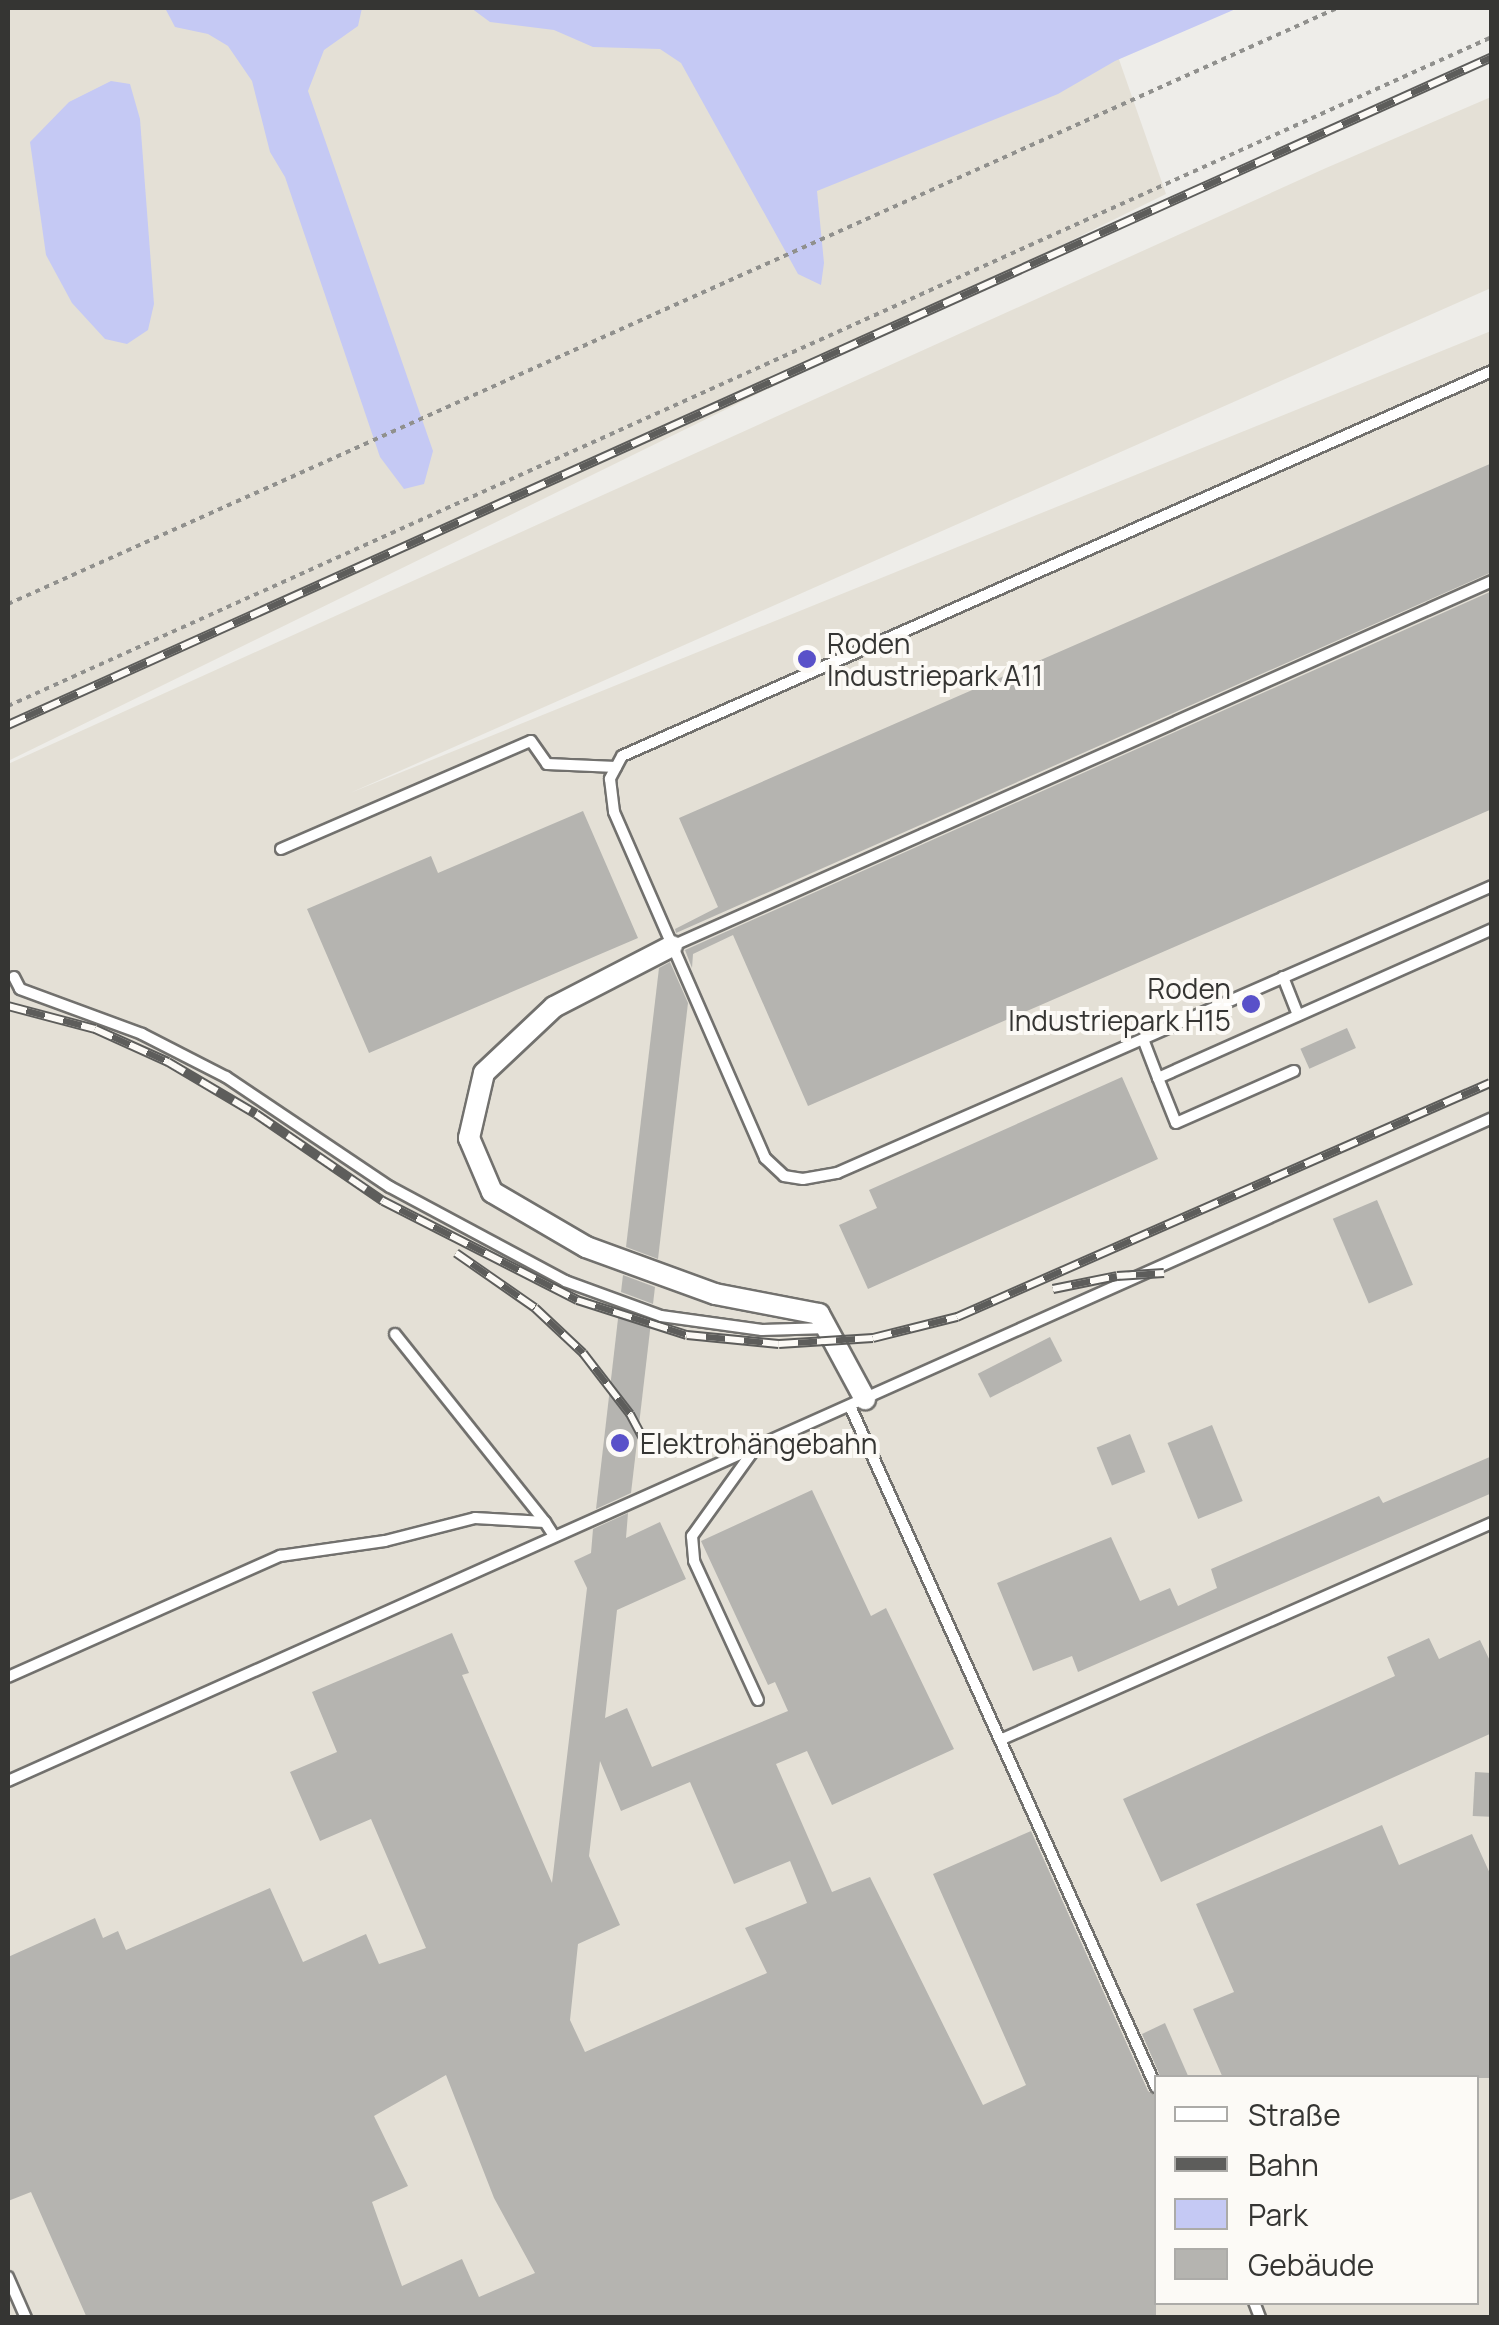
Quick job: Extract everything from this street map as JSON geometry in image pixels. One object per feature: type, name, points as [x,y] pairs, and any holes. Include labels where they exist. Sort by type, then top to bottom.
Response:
[{"type":"street","points":[[672,946],[554,1007],[484,1074],[469,1138],[492,1192],[586,1247],[715,1294],[818,1314],[830,1328],[858,1403]]},
{"type":"lane","points":[[1492,370],[622,756],[610,779],[614,812],[765,1158],[784,1176],[804,1180],[837,1173],[1492,886]]},
{"type":"lane","points":[[672,946],[1492,581]]},
{"type":"lane","points":[[281,849],[531,740],[547,764],[616,767]]},
{"type":"lane","points":[[1158,1078],[1492,929]]},
{"type":"lane","points":[[14,977],[20,989],[142,1034],[226,1076],[390,1186],[565,1281],[661,1316],[762,1330],[830,1328]]},
{"type":"lane","points":[[1283,977],[1298,1015]]},
{"type":"lane","points":[[1143,1039],[1176,1124],[1294,1071]]},
{"type":"lane","points":[[8,1781],[1492,1118]]},
{"type":"lane","points":[[395,1334],[554,1536]]},
{"type":"lane","points":[[858,1403],[1000,1740],[1154,2083]]},
{"type":"lane","points":[[756,1446],[692,1536],[694,1561],[758,1700]]},
{"type":"lane","points":[[8,1677],[280,1556],[385,1541],[475,1518],[545,1522]]},
{"type":"lane","points":[[1000,1740],[1492,1524]]},
{"type":"lane","points":[[8,2277],[26,2318]]},
{"type":"path","points":[[8,604],[1337,8]]},
{"type":"path","points":[[8,706],[1492,38]]},
{"type":"shaded area","points":[[8,8],[1101,8],[1166,194],[8,761]]},
{"type":"shaded area","points":[[1491,97],[1491,288],[350,793],[1491,331],[1491,2317],[8,2317],[8,764]]},
{"type":"green space","points":[[165,8],[362,8],[358,26],[324,50],[308,91],[433,451],[424,484],[404,489],[380,457],[285,177],[270,152],[252,81],[228,46],[208,34],[175,27]]},
{"type":"green space","points":[[471,8],[1238,8],[1115,61],[1058,94],[817,191],[824,263],[821,285],[798,274],[681,63],[660,49],[593,47],[554,30],[490,22]]},
{"type":"green space","points":[[111,81],[130,84],[140,119],[154,304],[148,330],[127,344],[105,339],[72,303],[46,255],[30,142],[69,102]]},
{"type":"building","points":[[1492,463],[1492,572],[676,933],[675,929],[718,907],[679,818]]},
{"type":"building","points":[[1492,591],[1492,809],[808,1106],[733,935],[693,954],[692,968],[685,950]]},
{"type":"building","points":[[583,811],[638,938],[369,1053],[307,909],[431,856],[438,873]]},
{"type":"building","points":[[670,962],[688,1003],[658,1259],[626,1247],[659,968]]},
{"type":"building","points":[[1347,1028],[1356,1048],[1309,1069],[1300,1049]]},
{"type":"building","points":[[1122,1077],[1158,1159],[868,1289],[839,1225],[877,1208],[869,1190]]},
{"type":"building","points":[[1377,1200],[1413,1285],[1369,1303],[1333,1219]]},
{"type":"building","points":[[623,1275],[655,1287],[653,1304],[621,1292]]},
{"type":"building","points":[[619,1310],[651,1322],[631,1493],[596,1509]]},
{"type":"building","points":[[1050,1337],[1062,1361],[990,1398],[978,1374]]},
{"type":"building","points":[[1212,1425],[1243,1501],[1198,1519],[1167,1443]]},
{"type":"building","points":[[1130,1434],[1145,1472],[1112,1486],[1097,1447]]},
{"type":"building","points":[[1492,1456],[1492,1493],[1078,1672],[1072,1656],[1033,1671],[997,1583],[1111,1537],[1140,1601],[1170,1588],[1178,1606],[1217,1588],[1211,1569],[1379,1496],[1383,1503]]},
{"type":"building","points":[[812,1490],[871,1616],[886,1608],[954,1749],[832,1805],[807,1751],[776,1764],[832,1892],[870,1877],[983,2105],[1026,2085],[933,1874],[1031,1831],[1148,2091],[1154,2095],[1156,2318],[87,2318],[31,2192],[8,2201],[8,1957],[95,1918],[103,1938],[118,1931],[126,1950],[270,1888],[303,1962],[366,1934],[379,1964],[426,1948],[371,1819],[320,1841],[290,1772],[337,1752],[312,1692],[452,1633],[469,1673],[462,1675],[552,1883],[587,1588],[574,1561],[591,1553],[593,1529],[628,1513],[626,1538],[660,1522],[686,1579],[617,1610],[605,1718],[627,1708],[652,1767],[788,1711],[775,1682],[768,1685],[701,1541]],"holes":[[[600,1761],[621,1811],[690,1782],[734,1884],[790,1861],[807,1903],[745,1928],[767,1973],[585,2052],[570,2020],[578,1944],[620,1925],[589,1856]],[[446,2075],[494,2198],[535,2273],[479,2297],[462,2259],[402,2286],[372,2202],[408,2186],[374,2116]]]},
{"type":"building","points":[[1429,1638],[1439,1659],[1480,1640],[1492,1665],[1492,1733],[1161,1882],[1123,1799],[1395,1676],[1387,1657]]},
{"type":"building","points":[[1475,1772],[1492,1773],[1490,1817],[1473,1816]]},
{"type":"building","points":[[1382,1825],[1399,1865],[1472,1834],[1492,1878],[1492,2078],[1222,2075],[1193,2009],[1234,1992],[1196,1904]]},
{"type":"building","points":[[1165,2023],[1188,2075],[1160,2075],[1142,2034]]},
{"type":"railway","points":[[8,725],[1492,57]]},
{"type":"railway","points":[[8,1006],[95,1029],[168,1062],[256,1114],[383,1201],[577,1300],[687,1335],[779,1344],[873,1338],[957,1317],[1490,1083]]},
{"type":"railway","points":[[456,1253],[535,1308],[583,1353],[630,1414],[646,1444]]},
{"type":"railway","points":[[1053,1289],[1117,1276],[1164,1273]]},
{"type":"place","name":"Roden Industriepark A11","points":[[807,659]]},
{"type":"place","name":"Roden Industriepark H15","points":[[1251,1004]]},
{"type":"place","name":"Elektrohängebahn","points":[[620,1443]]}]
